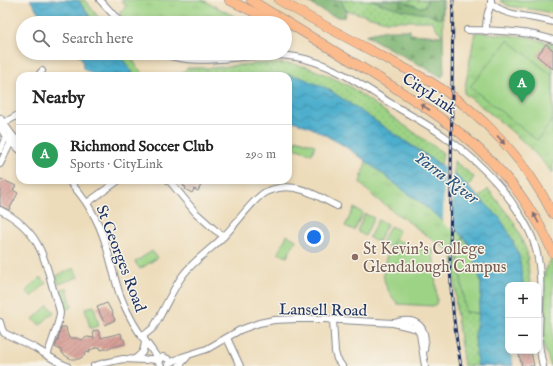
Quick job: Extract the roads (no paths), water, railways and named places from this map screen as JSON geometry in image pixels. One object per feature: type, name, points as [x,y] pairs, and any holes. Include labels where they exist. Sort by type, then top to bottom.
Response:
[{"type":"highway","points":[[229,0],[262,16]]},
{"type":"highway","name":"CityLink","points":[[251,0],[277,16]]},
{"type":"highway","name":"CityLink","points":[[278,0],[431,82],[458,101],[496,134],[531,176],[553,214]]},
{"type":"highway","points":[[290,0],[377,54]]},
{"type":"highway","name":"CityLink","points":[[292,25],[434,113],[478,148],[503,173],[518,193],[533,214],[553,253]]},
{"type":"highway","points":[[292,30],[328,47]]},
{"type":"street","points":[[100,0],[115,16]]},
{"type":"street","points":[[491,2],[495,8],[505,12],[553,22]]},
{"type":"street","points":[[486,31],[486,22],[491,2]]},
{"type":"street","points":[[467,30],[530,33],[553,40]]},
{"type":"street","points":[[292,56],[316,62],[336,70],[443,135],[465,152],[504,192],[531,235],[536,247],[539,271],[539,339],[543,366]]},
{"type":"street","points":[[191,60],[210,60]]},
{"type":"street","points":[[16,116],[1,124],[16,145]]},
{"type":"street","points":[[10,138],[16,141]]},
{"type":"street","points":[[0,150],[10,138]]},
{"type":"street","points":[[0,164],[10,138]]},
{"type":"street","name":"St Georges Road","points":[[72,184],[87,203],[103,235],[120,295],[134,324],[154,354],[165,363]]},
{"type":"street","points":[[87,203],[113,184]]},
{"type":"street","points":[[172,184],[196,213],[224,236]]},
{"type":"street","points":[[135,359],[143,352],[143,339],[156,324],[183,275],[197,259],[224,236],[261,195],[281,187],[296,188],[308,191],[337,206]]},
{"type":"street","points":[[0,210],[10,215],[27,229],[39,246],[49,274],[60,314],[47,355]]},
{"type":"street","name":"Lansell Road","points":[[165,363],[207,349],[240,330],[259,322],[297,319],[333,320],[411,326],[421,331],[426,344],[424,353],[425,366]]},
{"type":"street","points":[[333,320],[335,352],[337,359],[342,366]]},
{"type":"street","points":[[0,322],[4,333],[47,355],[61,365],[67,366]]},
{"type":"street","points":[[227,338],[240,366]]},
{"type":"street","name":"Lansell Road","points":[[179,366],[185,356]]},
{"type":"street","points":[[94,366],[115,360],[135,359],[165,363]]},
{"type":"water","points":[[30,0],[78,0],[90,16],[41,16]]},
{"type":"water","points":[[82,60],[123,60],[132,72],[89,72],[83,68]]},
{"type":"water","name":"Yarra River","points":[[292,76],[300,77],[328,89],[458,177],[500,218],[510,235],[519,256],[523,282],[505,282],[505,354],[511,354],[513,366],[478,366],[475,333],[481,296],[481,282],[471,247],[463,236],[343,145],[312,128],[292,120]]},
{"type":"railway","points":[[453,0],[450,267],[451,292],[461,366]]},
{"type":"place","name":"Richmond Soccer Club","points":[[522,103]]},
{"type":"place","name":"St Kevin's College Glendalough Campus","points":[[355,257]]}]
